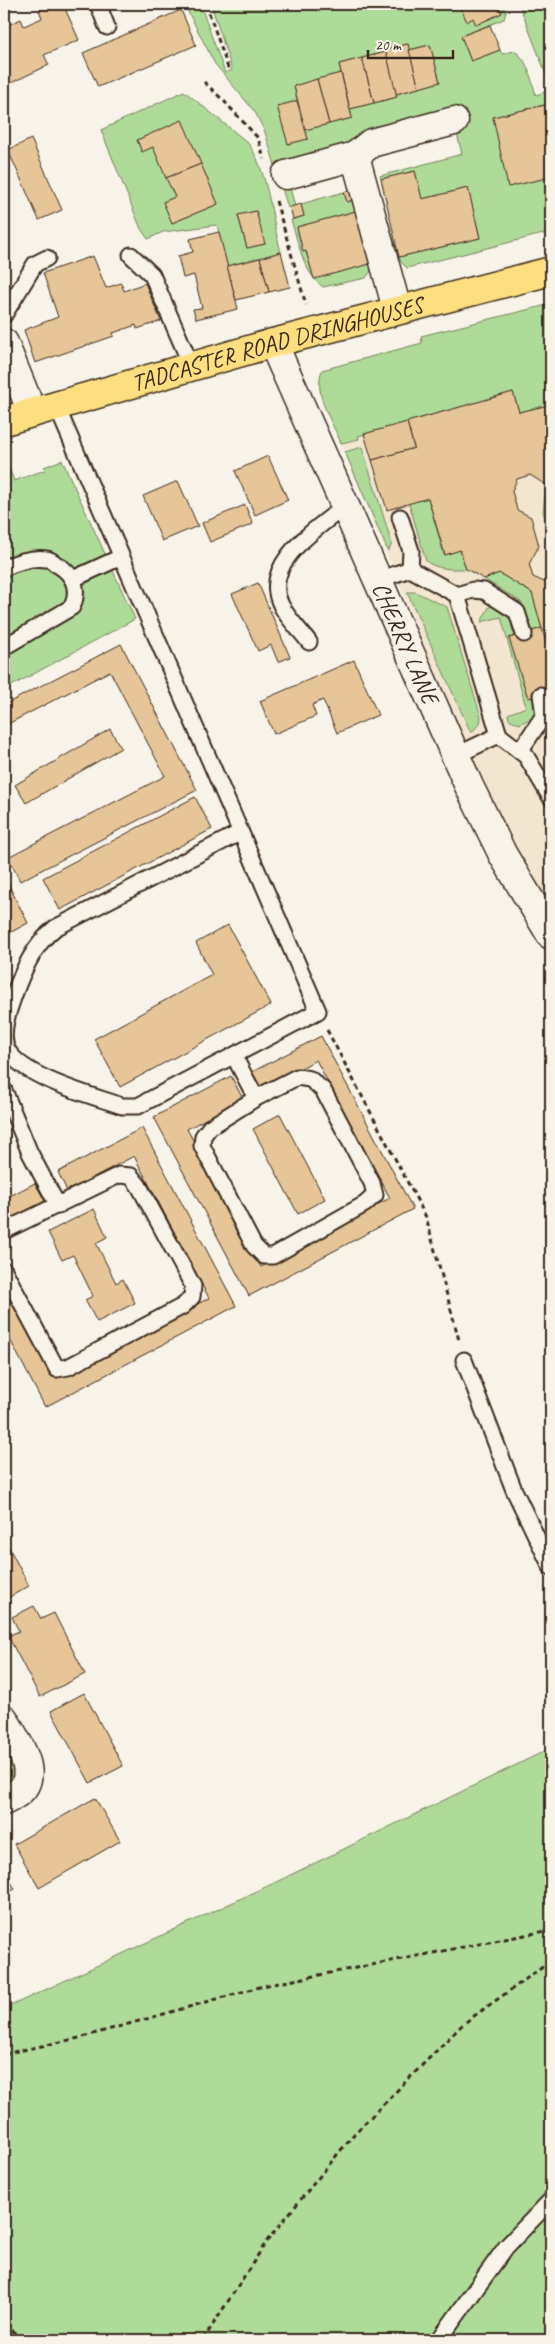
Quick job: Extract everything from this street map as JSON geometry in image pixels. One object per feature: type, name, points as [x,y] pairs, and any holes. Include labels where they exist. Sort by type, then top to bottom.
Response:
[{"type":"main road","name":"TADCASTER ROAD DRINGHOUSES","points":[[4,421],[191,365],[551,271]]},
{"type":"street","points":[[286,175],[355,156],[371,143],[454,122]]},
{"type":"street","points":[[355,156],[397,310]]},
{"type":"street","points":[[4,343],[44,408]]},
{"type":"street","name":"CHERRY LANE","points":[[272,343],[456,756],[503,855],[551,935]]},
{"type":"street","points":[[4,1719],[23,1756],[28,1772],[24,1787],[4,1802]]},
{"type":"lane","points":[[98,4],[107,26]]},
{"type":"lane","points":[[131,255],[152,275],[191,365]]},
{"type":"lane","points":[[4,315],[35,264],[47,258]]},
{"type":"lane","points":[[44,408],[121,557],[239,834],[318,1011],[138,1106],[122,1106],[33,1073],[16,1062],[4,1046],[5,1022],[22,974],[42,939],[55,928],[239,834]]},
{"type":"lane","points":[[308,642],[280,604],[276,585],[279,568],[297,546],[345,506]]},
{"type":"lane","points":[[400,517],[411,551],[410,569]]},
{"type":"lane","points":[[73,578],[121,557]]},
{"type":"lane","points":[[4,568],[19,560],[47,559],[63,568],[73,578],[76,590],[72,607],[4,647]]},
{"type":"lane","points":[[378,580],[410,569],[457,595],[499,735],[526,756],[551,798]]},
{"type":"lane","points":[[457,595],[473,590],[484,590],[517,612],[524,634]]},
{"type":"lane","points":[[520,751],[544,715],[541,695]]},
{"type":"lane","points":[[456,756],[499,735]]},
{"type":"lane","points":[[234,1056],[256,1098]]},
{"type":"lane","points":[[297,1077],[310,1079],[323,1090],[372,1183],[374,1195],[366,1204],[273,1256],[264,1256],[254,1246],[202,1146],[203,1136],[210,1127],[256,1098],[297,1077]]},
{"type":"lane","points":[[4,1090],[30,1153],[58,1206]]},
{"type":"lane","points":[[4,1231],[119,1175],[131,1176],[139,1186],[193,1286],[192,1297],[183,1306],[68,1366],[57,1369],[4,1270]]},
{"type":"lane","points":[[464,1360],[514,1490],[551,1567]]},
{"type":"lane","points":[[439,2340],[506,2247],[551,2200]]},
{"type":"path","points":[[206,4],[229,71]]},
{"type":"path","points":[[318,1011],[426,1217],[464,1360]]},
{"type":"path","points":[[4,2054],[79,2038],[263,1986],[551,1930]]},
{"type":"path","points":[[203,2340],[267,2241],[354,2134],[463,2024],[551,1962]]},
{"type":"path","points":[[4,2324],[25,2340]]},
{"type":"shaded area","points":[[551,304],[551,913],[493,810],[319,391],[318,381],[322,370],[422,343],[421,336]]},
{"type":"green space","points":[[184,4],[200,4],[225,73],[232,70],[211,4],[459,4],[467,21],[473,18],[476,25],[502,13],[498,4],[502,4],[506,12],[504,19],[461,36],[471,61],[500,50],[502,54],[514,51],[519,54],[526,64],[536,95],[551,90],[551,111],[546,113],[544,105],[494,117],[508,186],[551,177],[551,232],[407,268],[399,257],[480,238],[468,188],[422,199],[415,171],[381,179],[380,176],[462,154],[451,110],[400,121],[290,188],[295,206],[288,208],[265,132],[255,112],[215,64]],"holes":[[[407,44],[409,50],[430,45],[440,82],[396,94],[397,97],[350,109],[352,118],[305,130],[278,106],[297,101],[294,86],[341,73],[339,64],[386,52],[385,49]]]},
{"type":"green space","points":[[519,4],[551,4],[551,87]]},
{"type":"green space","points":[[184,91],[247,142],[254,152],[264,179],[281,252],[227,266],[217,225],[163,232],[148,239],[141,229],[101,130]],"holes":[[[182,121],[218,204],[172,223],[163,202],[175,197],[153,147],[142,151],[137,140]],[[256,211],[264,244],[247,248],[238,216]]]},
{"type":"green space","points":[[344,192],[347,202],[353,200],[356,211],[297,227],[303,252],[306,251],[314,278],[302,256],[291,220],[304,216],[301,204]]},
{"type":"green space","points":[[370,264],[371,271],[366,278],[323,287],[314,278]]},
{"type":"green space","points":[[551,304],[551,407],[549,405],[519,412],[513,392],[358,436],[359,439],[341,443],[322,398],[320,379],[322,370],[422,343],[421,336]]},
{"type":"green space","points":[[362,447],[392,544],[388,551],[345,452]]},
{"type":"green space","points":[[4,455],[14,481],[45,470],[44,467],[62,460],[135,619],[4,690]]},
{"type":"green space","points":[[551,484],[551,537],[543,512],[546,485]]},
{"type":"green space","points":[[428,498],[444,555],[460,550],[466,569],[440,567],[426,561],[409,503]]},
{"type":"green space","points":[[499,573],[532,593],[542,628],[532,631],[521,602],[484,579]]},
{"type":"green space","points":[[407,592],[415,592],[447,607],[481,717],[480,723],[471,733]]},
{"type":"green space","points":[[496,605],[508,614],[515,636],[510,639],[528,698],[533,697],[535,714],[532,718],[519,724],[509,719],[508,714],[526,707],[501,617],[481,622],[489,607]]},
{"type":"green space","points":[[4,1734],[17,1762],[16,1780],[4,1789]]},
{"type":"green space","points":[[551,1748],[551,2340],[4,2340],[4,2009],[272,1884]]},
{"type":"building","points":[[54,4],[63,4],[79,40],[44,55],[49,65],[4,86],[4,27],[21,19],[24,26],[42,18],[39,10]]},
{"type":"building","points":[[459,4],[498,4],[502,13],[476,25],[473,18],[467,22]]},
{"type":"building","points":[[181,10],[196,45],[98,87],[83,53]]},
{"type":"building","points":[[490,25],[500,50],[471,61],[461,36]]},
{"type":"building","points":[[408,44],[419,88],[396,94],[385,49]]},
{"type":"building","points":[[430,45],[440,82],[419,88],[409,50]]},
{"type":"building","points":[[386,52],[397,97],[374,103],[362,58]]},
{"type":"building","points":[[362,58],[374,103],[350,109],[339,64]]},
{"type":"building","points":[[341,73],[352,118],[329,124],[317,79]]},
{"type":"building","points":[[317,79],[329,124],[305,130],[294,86]]},
{"type":"building","points":[[297,101],[308,139],[288,144],[277,106]]},
{"type":"building","points":[[545,105],[546,113],[551,111],[551,177],[508,187],[493,117]]},
{"type":"building","points":[[182,120],[201,164],[166,178],[153,147],[142,152],[137,140]]},
{"type":"building","points":[[31,139],[62,210],[39,220],[8,150]]},
{"type":"building","points":[[201,164],[218,204],[172,223],[163,202],[175,197],[166,178]]},
{"type":"building","points":[[415,171],[422,199],[468,188],[480,238],[399,257],[381,179]]},
{"type":"building","points":[[350,191],[353,200],[347,202],[344,192]]},
{"type":"building","points":[[301,204],[304,216],[293,219],[290,207]]},
{"type":"building","points":[[256,211],[265,244],[247,248],[238,215]]},
{"type":"building","points":[[356,211],[370,264],[314,279],[306,251],[303,252],[297,227]]},
{"type":"building","points":[[219,232],[238,309],[196,319],[193,309],[202,308],[194,275],[183,278],[178,256],[193,252],[190,239]]},
{"type":"building","points":[[281,252],[290,287],[269,292],[260,258]]},
{"type":"building","points":[[93,256],[106,288],[121,283],[124,291],[145,283],[161,321],[137,329],[136,325],[113,333],[114,336],[35,363],[24,330],[58,317],[43,273]]},
{"type":"building","points":[[260,258],[269,292],[236,300],[227,266]]},
{"type":"building","points":[[513,392],[519,412],[549,405],[551,407],[551,484],[546,485],[530,475],[517,479],[512,491],[517,510],[531,517],[539,546],[529,564],[533,577],[551,585],[551,662],[532,593],[499,573],[484,579],[466,569],[460,550],[445,555],[428,498],[387,510],[372,460],[414,448],[407,422]]},
{"type":"building","points":[[407,422],[414,448],[372,460],[364,434]]},
{"type":"building","points":[[268,456],[288,500],[255,515],[235,471]]},
{"type":"building","points":[[178,481],[198,526],[162,541],[143,496]]},
{"type":"building","points":[[245,505],[253,524],[210,542],[202,523]]},
{"type":"building","points":[[258,583],[290,657],[278,662],[271,645],[258,651],[232,594]]},
{"type":"building","points":[[542,628],[551,662],[551,692],[528,698],[509,638]]},
{"type":"building","points":[[121,644],[197,790],[20,881],[8,857],[165,776],[110,671],[4,726],[4,705]]},
{"type":"building","points":[[354,660],[378,715],[337,733],[323,700],[312,705],[316,716],[274,734],[260,701]]},
{"type":"building","points":[[110,729],[121,748],[26,803],[15,785]]},
{"type":"building","points":[[195,797],[212,829],[60,910],[43,878]]},
{"type":"building","points":[[4,876],[28,923],[4,936]]},
{"type":"building","points":[[228,925],[271,1005],[120,1087],[94,1039],[212,975],[196,943]]},
{"type":"building","points":[[321,1036],[413,1209],[249,1296],[154,1117],[231,1076],[243,1099],[187,1129],[261,1267],[390,1198],[316,1060],[262,1089],[252,1072]]},
{"type":"building","points":[[280,1114],[325,1199],[298,1214],[253,1129]]},
{"type":"building","points":[[142,1128],[236,1306],[45,1407],[4,1328],[4,1279],[56,1378],[209,1298],[134,1156],[67,1191],[58,1172]]},
{"type":"building","points":[[35,1183],[45,1201],[4,1223],[4,1199]]},
{"type":"building","points":[[94,1209],[107,1237],[96,1243],[116,1283],[123,1279],[135,1303],[97,1322],[85,1300],[93,1296],[73,1255],[62,1260],[48,1232]]},
{"type":"building","points":[[4,1538],[29,1586],[4,1600]]},
{"type":"building","points":[[34,1606],[41,1619],[54,1613],[85,1674],[40,1697],[8,1636],[19,1631],[12,1617]]},
{"type":"building","points":[[84,1693],[123,1766],[90,1783],[51,1711]]},
{"type":"building","points":[[95,1798],[120,1841],[39,1888],[14,1844]]},
{"type":"building","points":[[4,1870],[15,1889],[4,1895]]}]
